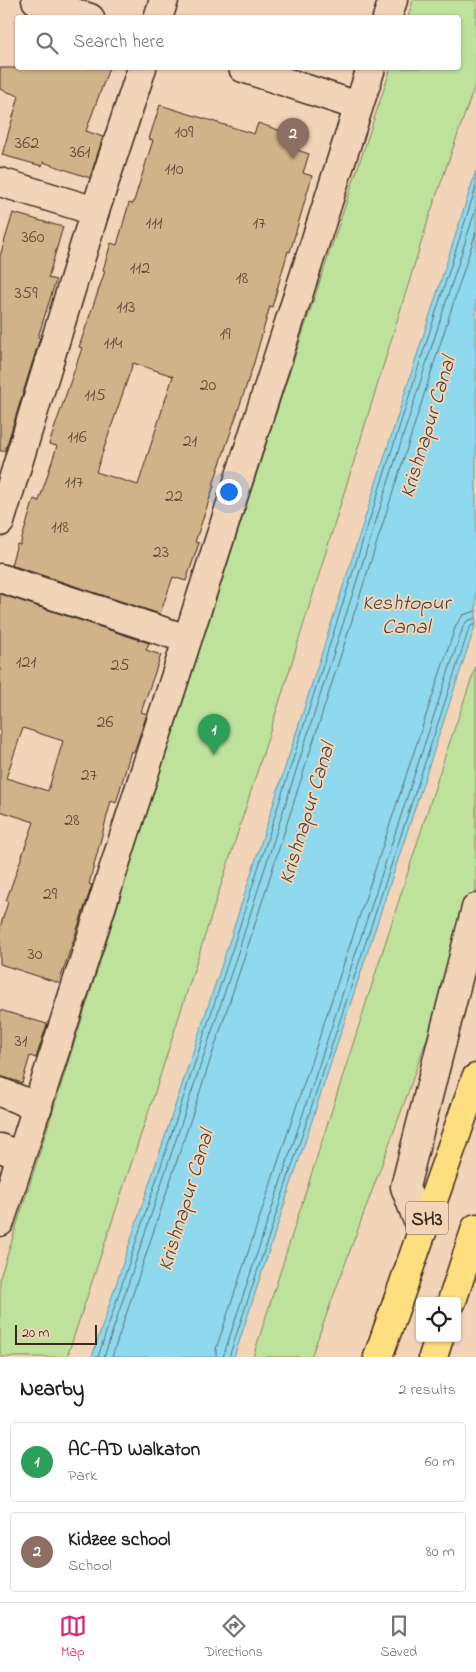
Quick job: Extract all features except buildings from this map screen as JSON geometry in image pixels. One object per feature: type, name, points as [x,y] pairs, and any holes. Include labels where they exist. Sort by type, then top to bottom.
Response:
[{"type":"main road","name":"SH3","points":[[378,1357],[476,1078]]},
{"type":"main road","name":"SH3","points":[[453,1297],[476,1228]]},
{"type":"main road","points":[[433,1357],[439,1342]]},
{"type":"street","points":[[36,0],[81,15]]},
{"type":"street","points":[[159,15],[164,0]]},
{"type":"street","points":[[388,15],[393,0]]},
{"type":"street","points":[[0,522],[95,211],[141,70]]},
{"type":"street","points":[[249,70],[358,106]]},
{"type":"street","points":[[0,1222],[11,1152],[38,1107],[370,70]]},
{"type":"street","points":[[0,182],[95,211]]},
{"type":"street","points":[[0,578],[187,639]]},
{"type":"street","points":[[422,1232],[405,1187],[470,925],[476,908]]},
{"type":"street","points":[[0,1092],[38,1107]]},
{"type":"green space","points":[[413,0],[476,0],[476,82],[430,214],[288,675],[155,1092],[67,1357],[0,1357],[0,1278],[283,392],[390,70],[461,70],[461,15],[409,15]]},
{"type":"green space","points":[[476,666],[476,897],[405,1101],[311,1357],[253,1357],[445,756]]},
{"type":"water","name":"Keshtopur Canal","points":[[476,171],[476,623],[234,1357],[92,1357],[228,946]]},
{"type":"place","name":"Kidzee school","points":[[293,159]]},
{"type":"place","name":"AC-AD Walkaton","points":[[214,755]]},
{"type":"water label","name":"Krishnapur Canal","points":[[427,427]]},
{"type":"water label","name":"Krishnapur Canal","points":[[306,813]]},
{"type":"water label","name":"Krishnapur Canal","points":[[185,1200]]}]
